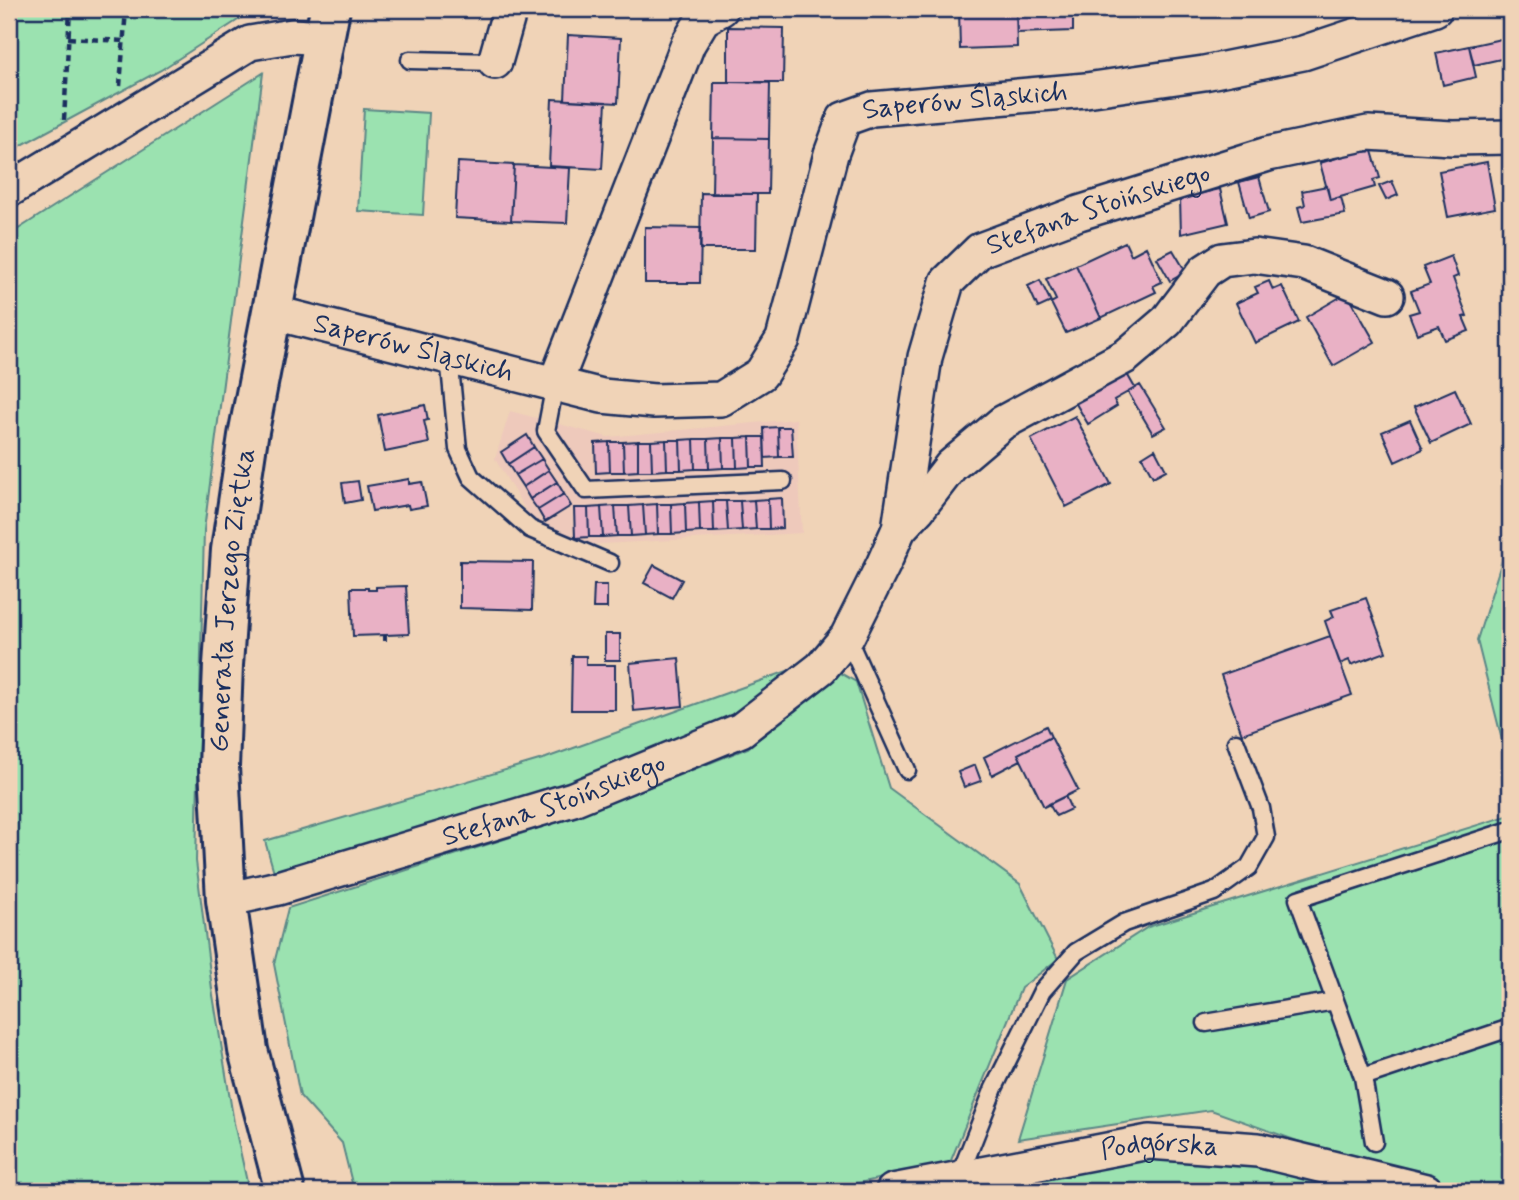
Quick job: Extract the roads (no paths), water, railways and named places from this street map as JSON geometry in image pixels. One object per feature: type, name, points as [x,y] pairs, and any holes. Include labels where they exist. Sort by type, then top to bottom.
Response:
[{"type":"main road","name":"Generała Jerzego Ziętka","points":[[285,1191],[248,1050],[226,900],[219,767],[231,550],[248,436],[328,23]]},
{"type":"street","points":[[495,62],[510,9]]},
{"type":"street","points":[[555,384],[688,44],[703,19],[721,9]]},
{"type":"street","name":"Saperów Śląskich","points":[[271,312],[602,396],[654,401],[721,400],[761,374],[783,339],[831,154],[844,119],[872,109],[1086,90],[1204,73],[1303,53],[1435,9]]},
{"type":"street","points":[[9,190],[250,43],[292,36],[328,23]]},
{"type":"street","name":"Stefana Stoińskiego","points":[[226,900],[278,888],[573,799],[741,730],[821,668],[847,636],[898,529],[925,356],[943,295],[947,282],[981,250],[1079,213],[1268,155],[1356,135],[1368,133],[1452,138],[1510,136]]},
{"type":"street","name":"Stefana Stoińskiego","points":[[898,529],[918,509],[951,466],[1002,423],[1126,356],[1167,321],[1205,271],[1222,260],[1254,256],[1304,263],[1387,296]]},
{"type":"street","name":"Podgórska","points":[[893,1191],[1149,1142],[1258,1150],[1426,1191]]},
{"type":"lane","points":[[410,60],[495,62]]},
{"type":"lane","points":[[449,357],[458,449],[471,477],[530,529],[610,563]]},
{"type":"lane","points":[[555,384],[546,431],[586,490],[783,481]]},
{"type":"lane","points":[[847,636],[907,770]]},
{"type":"lane","points":[[959,1177],[994,1088],[1042,990],[1076,952],[1124,923],[1214,892],[1249,867],[1266,837],[1261,808],[1236,742]]},
{"type":"lane","points":[[1374,1142],[1363,1077],[1298,899],[1510,830]]},
{"type":"lane","points":[[1206,1023],[1335,1001]]},
{"type":"lane","points":[[1363,1077],[1510,1028]]}]
